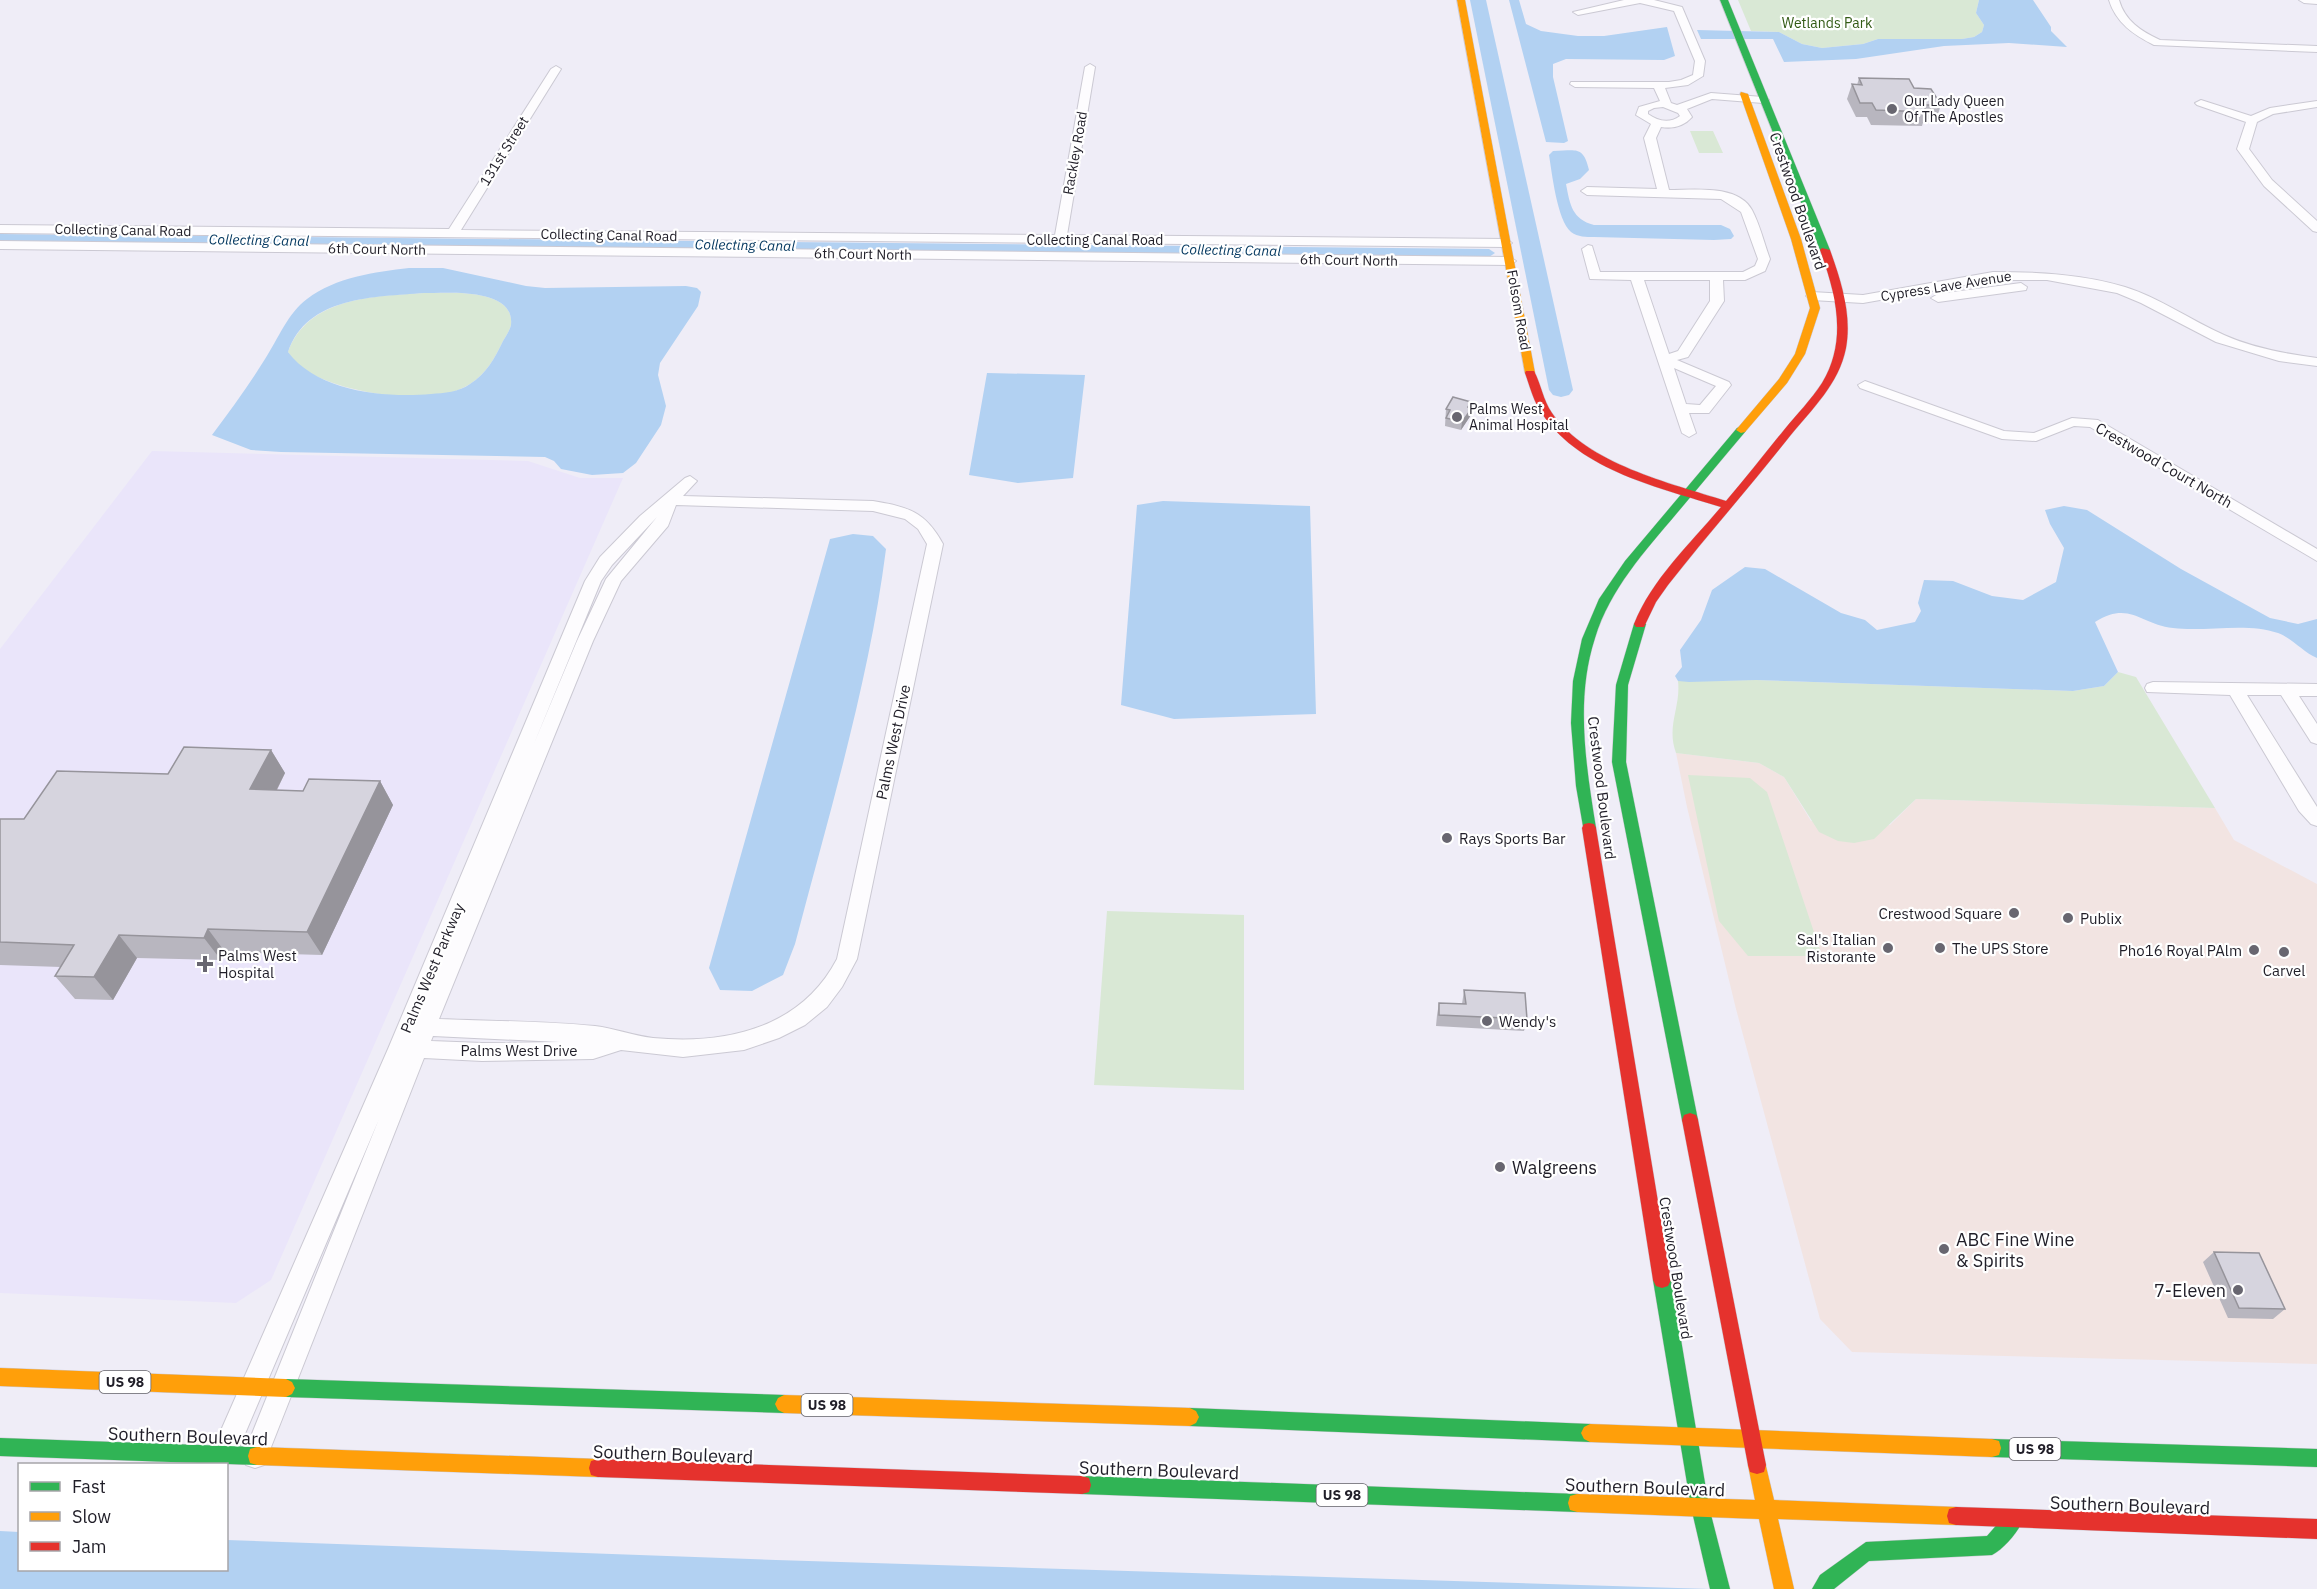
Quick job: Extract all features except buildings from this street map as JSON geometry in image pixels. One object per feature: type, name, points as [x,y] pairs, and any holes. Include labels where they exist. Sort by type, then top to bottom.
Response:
[{"type":"main road","name":"Folsom Road","points":[[1461,0],[1530,372],[1540,400],[1553,422],[1573,440],[1600,457],[1730,506]]},
{"type":"main road","name":"Crestwood Boulevard","points":[[1724,0],[1826,251],[1842,304],[1836,364],[1815,399],[1730,506],[1661,585],[1644,612],[1622,685],[1619,762],[1752,1440],[1784,1589]]},
{"type":"main road","name":"Crestwood Boulevard","points":[[1720,1589],[1700,1507],[1687,1437],[1586,812],[1578,756],[1575,712],[1579,669],[1603,598],[1621,571],[1783,381],[1800,354],[1813,302],[1796,239],[1739,80]]},
{"type":"main road","name":"US 98","points":[[0,1377],[1118,1414],[1752,1440],[2317,1458]]},
{"type":"main road","name":"Southern Boulevard","points":[[0,1446],[222,1456],[2317,1529]]},
{"type":"main road","points":[[1824,1585],[1866,1552],[1992,1545],[2014,1520]]},
{"type":"street","points":[[1575,0],[1583,23]]},
{"type":"street","points":[[1575,84],[1678,85],[1690,82],[1698,76],[1700,60],[1678,9],[1640,0],[1578,12]]},
{"type":"street","points":[[2114,0],[2122,19],[2141,35],[2158,43],[2317,49]]},
{"type":"street","points":[[2304,0],[2317,1]]},
{"type":"street","name":"Rackley Road","points":[[1060,240],[1090,67]]},
{"type":"street","name":"131st Street","points":[[453,233],[556,69]]},
{"type":"street","points":[[1650,85],[1664,105],[1691,116],[1681,122],[1658,123],[1644,117],[1641,111],[1664,105],[1711,96],[1763,100]]},
{"type":"street","points":[[1714,107],[1722,103],[1746,100]]},
{"type":"street","points":[[2201,103],[2252,120],[2270,111],[2317,104]]},
{"type":"street","points":[[2252,120],[2243,149],[2268,183],[2317,228]]},
{"type":"street","points":[[1658,123],[1653,145],[1664,193]]},
{"type":"street","points":[[1653,145],[1644,136],[1658,123]]},
{"type":"street","points":[[1587,191],[1723,195],[1736,201],[1746,210],[1764,259],[1761,268],[1745,276],[1595,276],[1587,249]]},
{"type":"street","name":"Collecting Canal Road","points":[[0,229],[1506,243]]},
{"type":"street","name":"6th Court North","points":[[0,245],[1510,261]]},
{"type":"street","name":"Cypress Lave Avenue","points":[[1842,304],[1993,276],[2025,274],[2055,277],[2120,290],[2146,300],[2207,333],[2246,348],[2292,360],[2317,362]]},
{"type":"street","points":[[1636,276],[1689,433]]},
{"type":"street","points":[[1664,359],[1683,354],[1718,301],[1716,277]]},
{"type":"street","name":"Cypress Lave Avenue","points":[[1813,302],[1842,304],[1871,310],[2004,287],[2033,286],[2071,290],[2137,308],[2192,339],[2240,358],[2278,369],[2317,375]]},
{"type":"street","points":[[1664,359],[1724,386],[1704,410],[1681,408]]},
{"type":"street","name":"Crestwood Court North","points":[[1865,385],[2002,435],[2036,437],[2072,422],[2093,423],[2317,556]]},
{"type":"street","name":"Palms West Parkway","points":[[222,1456],[399,1049],[593,581],[606,561],[645,519],[690,481]]},
{"type":"street","name":"Palms West Parkway","points":[[255,1457],[417,1049],[603,603],[614,579],[663,523],[670,500]]},
{"type":"street","name":"Palms West Drive","points":[[427,1027],[597,1035],[646,1046],[702,1048],[748,1040],[790,1024],[819,1002],[835,983],[846,959],[935,544],[928,528],[914,516],[897,510],[873,506],[670,500]]},
{"type":"street","points":[[2153,688],[2317,690]]},
{"type":"street","points":[[2235,689],[2305,806],[2317,819]]},
{"type":"street","points":[[2286,689],[2317,738]]},
{"type":"street","name":"Palms West Drive","points":[[417,1049],[482,1052],[592,1050],[620,1042]]},
{"type":"shaded area","name":"Palms West Hospital","points":[[152,451],[528,461],[580,478],[623,478],[271,1280],[236,1303],[0,1293],[0,649]]},
{"type":"shaded area","name":"Crestwood Square","points":[[1676,753],[1759,763],[1784,777],[1811,821],[1890,825],[1916,799],[2215,808],[2234,840],[2317,884],[2317,1364],[1852,1352],[1820,1319],[1736,1009]]},
{"type":"green space","name":"Wetlands Park","points":[[1738,0],[1979,0],[1976,13],[1984,25],[1982,32],[1974,37],[1962,39],[1878,39],[1863,44],[1822,48],[1802,44],[1779,32],[1751,31]]},
{"type":"green space","points":[[1690,131],[1713,131],[1723,153],[1699,153]]},
{"type":"green space","points":[[424,293],[463,293],[492,298],[502,304],[509,313],[510,329],[490,365],[476,380],[454,392],[410,397],[362,391],[319,378],[301,367],[288,352],[298,334],[311,320],[327,310],[364,298]]},
{"type":"green space","points":[[2118,672],[2136,677],[2215,808],[1916,799],[1874,839],[1854,843],[1838,841],[1819,832],[1784,777],[1759,763],[1676,753],[1673,743],[1678,681],[1756,680],[2073,691],[2104,686]]},
{"type":"green space","points":[[1688,775],[1750,778],[1767,792],[1820,950],[1809,956],[1748,956],[1719,921]]},
{"type":"green space","points":[[1107,911],[1244,915],[1244,1090],[1094,1085]]},
{"type":"water","points":[[1509,0],[1519,0],[1526,24],[1541,31],[1578,36],[1604,36],[1667,27],[1675,56],[1664,60],[1566,59],[1553,64],[1553,77],[1568,141],[1564,143],[1546,142]]},
{"type":"water","points":[[1979,0],[2033,0],[2051,27],[2051,31],[2067,47],[2009,43],[1944,46],[1856,59],[1784,62],[1773,39],[1701,39],[1697,30],[1779,32],[1802,44],[1822,48],[1863,44],[1878,39],[1962,39],[1974,37],[1982,32],[1984,25],[1976,13]]},
{"type":"water","points":[[1553,151],[1577,151],[1584,156],[1587,162],[1589,170],[1580,179],[1566,184],[1573,210],[1587,222],[1594,225],[1721,225],[1730,229],[1734,236],[1731,239],[1714,240],[1588,237],[1574,234],[1566,226],[1559,207],[1549,155]]},
{"type":"water","points":[[409,268],[443,268],[545,288],[686,286],[697,288],[701,292],[698,306],[660,363],[658,375],[666,406],[661,425],[636,463],[623,473],[592,475],[561,469],[554,461],[545,457],[281,452],[251,450],[212,435],[246,388],[289,319],[307,299],[330,285],[343,281],[369,274]],"holes":[[[424,293],[463,293],[492,298],[502,304],[509,313],[511,325],[493,359],[481,375],[461,389],[446,393],[413,395],[354,390],[317,376],[288,352],[297,334],[310,320],[326,310],[364,299]]]},
{"type":"water","points":[[987,373],[1085,375],[1073,478],[1018,483],[969,475]]},
{"type":"water","points":[[1163,501],[1310,506],[1316,714],[1174,719],[1121,705],[1137,505]]},
{"type":"water","points":[[2064,506],[2087,510],[2181,569],[2270,618],[2298,624],[2317,619],[2317,658],[2283,635],[2266,630],[2173,628],[2127,613],[2117,613],[2095,622],[2118,672],[2104,686],[2073,691],[1756,680],[1689,682],[1678,681],[1675,676],[1682,667],[1680,650],[1701,620],[1712,590],[1745,567],[1765,569],[1841,613],[1865,620],[1877,630],[1915,622],[1921,611],[1918,603],[1924,580],[1953,581],[1992,596],[2023,600],[2056,582],[2064,548],[2045,510]]},
{"type":"water","points":[[853,534],[873,536],[886,549],[879,599],[859,699],[795,944],[783,975],[752,991],[720,990],[709,968],[830,539]]},
{"type":"water","points":[[0,1531],[18,1532],[18,1571],[228,1571],[228,1540],[776,1560],[1710,1589],[0,1589]]},
{"type":"waterway","points":[[1478,0],[1561,390]]},
{"type":"waterway","name":"Collecting Canal","points":[[0,238],[1489,253]]},
{"type":"traffic: fast","points":[[1724,0],[1825,250]]},
{"type":"traffic: fast","points":[[1589,828],[1578,744],[1578,702],[1583,660],[1596,618],[1605,599],[1629,564],[1741,430]]},
{"type":"traffic: fast","points":[[1640,624],[1622,685],[1619,762],[1690,1120]]},
{"type":"traffic: fast","points":[[1662,1280],[1700,1507],[1720,1589]]},
{"type":"traffic: fast","points":[[286,1388],[784,1404]]},
{"type":"traffic: fast","points":[[1190,1417],[1590,1433]]},
{"type":"traffic: fast","points":[[0,1447],[257,1456]]},
{"type":"traffic: fast","points":[[1992,1448],[2317,1458]]},
{"type":"traffic: fast","points":[[1082,1485],[1577,1503]]},
{"type":"traffic: fast","points":[[1822,1589],[1827,1582],[1866,1552],[1992,1545],[2014,1520]]},
{"type":"traffic: slow","points":[[1461,0],[1530,373]]},
{"type":"traffic: slow","points":[[1741,430],[1783,381],[1800,354],[1815,308],[1796,239],[1744,94]]},
{"type":"traffic: slow","points":[[0,1377],[286,1388]]},
{"type":"traffic: slow","points":[[784,1404],[1190,1417]]},
{"type":"traffic: slow","points":[[1590,1433],[1992,1448]]},
{"type":"traffic: slow","points":[[257,1456],[598,1468]]},
{"type":"traffic: slow","points":[[1757,1465],[1784,1589]]},
{"type":"traffic: slow","points":[[1577,1503],[1956,1516]]},
{"type":"traffic: jam","points":[[1640,624],[1650,602],[1664,582],[1808,409],[1832,374],[1841,351],[1843,321],[1838,292],[1825,250]]},
{"type":"traffic: jam","points":[[1530,373],[1547,414],[1567,436],[1587,451],[1633,474],[1729,506]]},
{"type":"traffic: jam","points":[[1589,828],[1662,1280]]},
{"type":"traffic: jam","points":[[1690,1120],[1757,1465]]},
{"type":"traffic: jam","points":[[598,1468],[1082,1485]]},
{"type":"traffic: jam","points":[[1956,1516],[2317,1529]]},
{"type":"place","name":"Our Lady Queen Of The Apostles","points":[[1892,109]]},
{"type":"place","name":"Palms West Animal Hospital","points":[[1457,417]]},
{"type":"place","name":"Rays Sports Bar","points":[[1447,838]]},
{"type":"place","name":"Crestwood Square","points":[[2014,913]]},
{"type":"place","name":"Publix","points":[[2068,918]]},
{"type":"place","name":"Sal's Italian Ristorante","points":[[1888,948]]},
{"type":"place","name":"The UPS Store","points":[[1940,948]]},
{"type":"place","name":"Pho16 Royal PAlm","points":[[2254,950]]},
{"type":"place","name":"Carvel","points":[[2284,952]]},
{"type":"place","name":"Palms West Hospital","points":[[205,964]]},
{"type":"place","name":"Wendy's","points":[[1487,1021]]},
{"type":"place","name":"Walgreens","points":[[1500,1167]]},
{"type":"place","name":"ABC Fine Wine & Spirits","points":[[1944,1249]]},
{"type":"place","name":"7-Eleven","points":[[2238,1290]]}]
